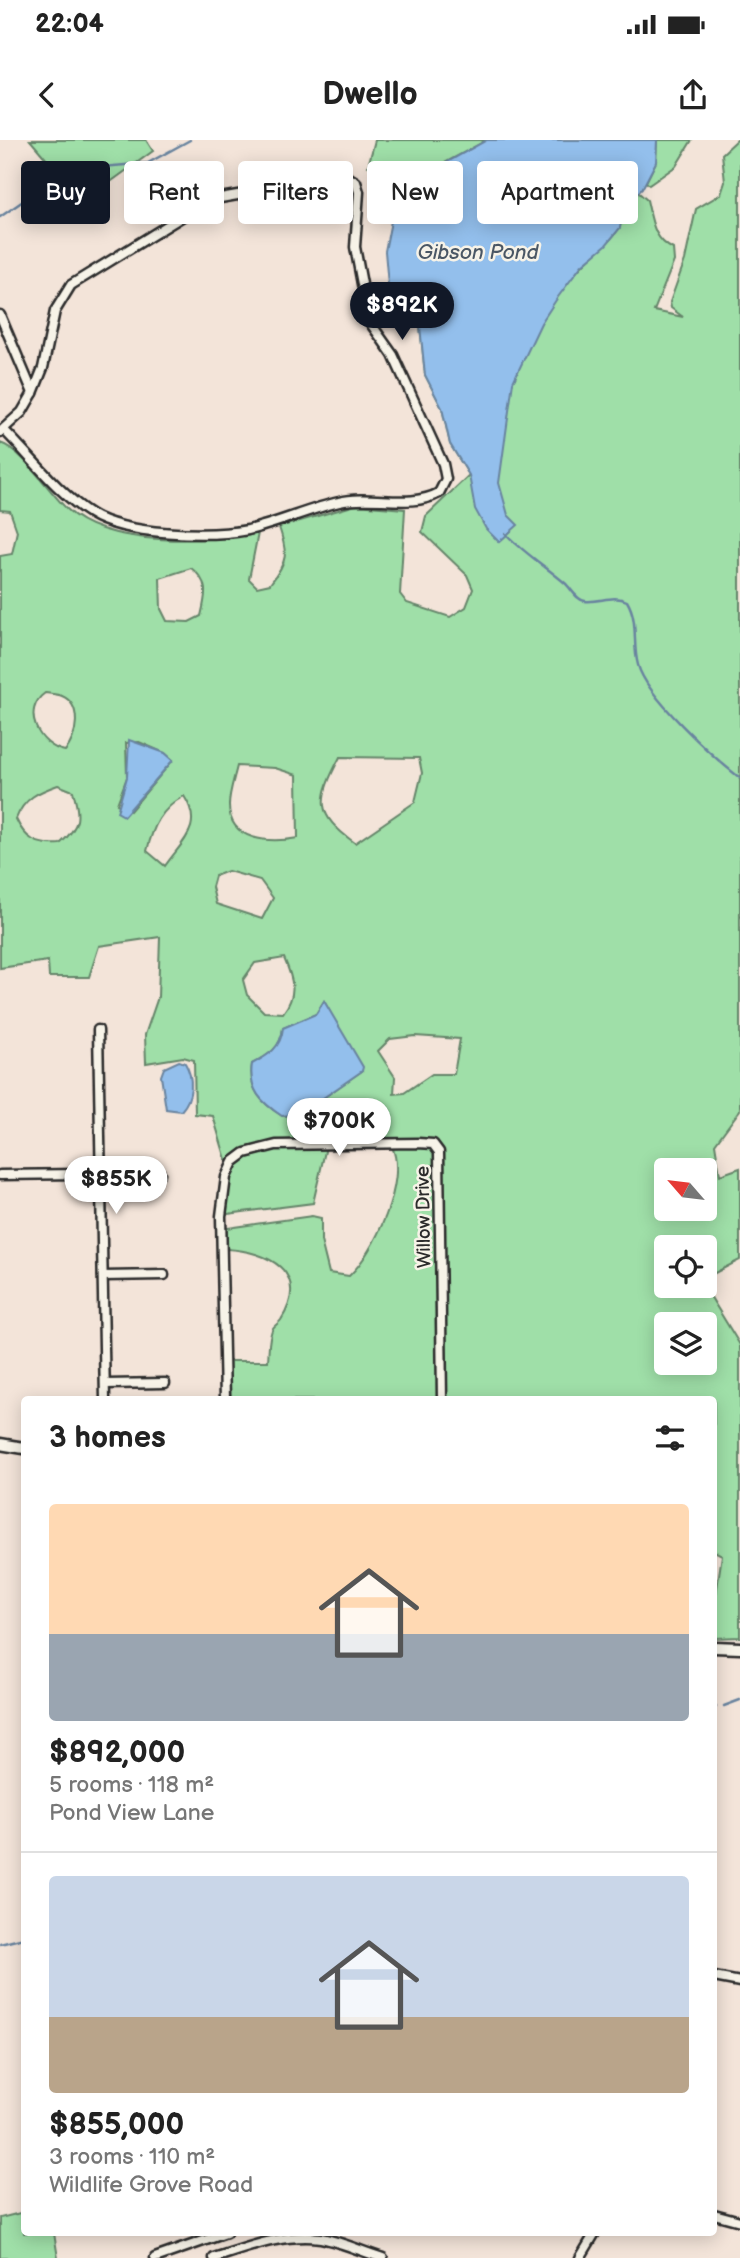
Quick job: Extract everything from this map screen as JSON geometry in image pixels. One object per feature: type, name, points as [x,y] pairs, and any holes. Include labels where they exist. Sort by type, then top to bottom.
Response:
[{"type":"street","points":[[346,176],[356,182],[359,192],[355,247],[369,321],[404,376],[443,464],[445,484],[439,494],[427,498],[354,499],[245,530],[214,533],[151,529],[113,523],[91,514],[2,431],[22,412],[33,393],[43,368],[55,312],[72,285],[209,200],[346,176]]},
{"type":"street","points":[[0,315],[33,393]]},
{"type":"street","points":[[98,1030],[105,1396]]},
{"type":"street","name":"Willow Drive","points":[[225,1396],[221,1216],[226,1177],[233,1163],[245,1153],[276,1145],[418,1143],[433,1144],[439,1152],[442,1396]]},
{"type":"street","points":[[0,1166],[0,1175],[101,1176],[160,1173]]},
{"type":"street","points":[[103,1276],[164,1275]]},
{"type":"street","points":[[106,1384],[165,1383]]},
{"type":"street","points":[[0,1444],[21,1448]]},
{"type":"street","points":[[717,1647],[740,1648]]},
{"type":"street","points":[[717,1978],[740,1982]]},
{"type":"street","points":[[717,2215],[740,2221]]},
{"type":"street","points":[[155,2258],[217,2236]]},
{"type":"street","points":[[580,2258],[592,2236]]},
{"type":"street","points":[[219,2257],[263,2241],[307,2237],[323,2239],[383,2258]]},
{"type":"green space","points":[[30,140],[146,140],[153,151],[139,161],[124,161],[124,172],[110,182],[110,161],[48,161]]},
{"type":"green space","points":[[375,140],[487,140],[448,161],[369,161]]},
{"type":"green space","points":[[657,140],[692,140],[676,166],[649,185],[646,182],[656,162]]},
{"type":"green space","points":[[740,140],[740,1110],[715,1144],[717,1158],[654,1158],[654,1222],[718,1222],[718,1163],[720,1175],[740,1168],[740,1260],[717,1272],[717,1235],[654,1235],[654,1298],[711,1298],[740,1345],[740,1637],[717,1638],[717,1588],[722,1555],[717,1552],[717,1396],[231,1396],[228,1361],[268,1361],[271,1331],[281,1320],[289,1303],[291,1289],[288,1277],[270,1260],[257,1254],[226,1249],[227,1228],[312,1216],[321,1218],[321,1241],[329,1273],[349,1276],[369,1251],[386,1215],[396,1178],[396,1161],[392,1147],[328,1138],[313,1203],[227,1214],[227,1163],[213,1116],[195,1114],[194,1060],[183,1057],[146,1063],[145,1035],[158,997],[160,937],[99,946],[89,977],[49,977],[48,961],[0,968],[0,556],[12,554],[17,531],[10,511],[0,510],[0,443],[17,453],[67,509],[84,521],[106,530],[131,536],[186,540],[258,533],[249,579],[257,587],[270,584],[283,563],[285,551],[279,527],[356,505],[405,509],[400,594],[407,603],[450,617],[466,607],[473,589],[467,575],[422,532],[426,516],[469,475],[450,444],[442,408],[425,375],[420,326],[515,378],[551,305],[570,279],[607,243],[620,224],[638,224],[638,192],[647,200],[657,235],[673,249],[674,261],[654,311],[683,317],[671,308],[670,302],[685,260],[696,209],[721,194],[725,182],[722,154]],"holes":[[[191,568],[204,584],[201,616],[189,622],[167,621],[161,609],[160,578]],[[45,693],[60,695],[69,700],[73,707],[75,730],[65,751],[55,748],[40,735],[34,718],[38,700]],[[139,742],[165,753],[173,760],[130,811],[117,804],[127,777],[126,743]],[[340,757],[419,758],[422,773],[415,802],[355,843],[332,823],[324,805],[327,784]],[[237,766],[275,768],[297,775],[298,838],[264,840],[253,837],[243,833],[231,817],[229,805]],[[58,785],[73,791],[77,820],[72,832],[60,844],[38,842],[23,832],[16,819],[28,801],[38,793]],[[184,796],[190,807],[192,825],[184,841],[165,866],[147,851],[155,826],[176,801]],[[228,871],[260,880],[273,898],[262,919],[216,904],[212,887],[215,876]],[[284,958],[290,973],[292,993],[283,1013],[264,1012],[247,995],[243,980],[255,963]],[[324,1001],[362,1071],[300,1114],[282,1116],[258,1095],[252,1081],[252,1064],[273,1050],[280,1041],[283,1028],[316,1014]],[[415,1036],[460,1039],[454,1074],[432,1074],[404,1093],[394,1094],[395,1077],[378,1051],[390,1039]]]},
{"type":"green space","points":[[21,2213],[21,2236],[54,2236],[58,2258],[0,2258],[0,2218]]},
{"type":"water","name":"Gibson Pond","points":[[487,140],[657,140],[656,162],[638,193],[638,161],[477,161],[477,224],[621,224],[606,245],[582,265],[558,297],[541,323],[513,382],[499,483],[508,515],[518,525],[499,542],[486,529],[475,509],[469,475],[450,444],[442,408],[425,375],[420,326],[388,285],[385,251],[390,224],[463,224],[463,161],[449,161]]},
{"type":"water","points":[[129,740],[165,753],[173,760],[124,816],[117,812],[127,777]]},
{"type":"water","points":[[324,1001],[363,1067],[362,1071],[300,1114],[282,1116],[258,1095],[252,1081],[252,1064],[273,1050],[280,1041],[283,1028],[316,1014]]},
{"type":"water","points":[[179,1061],[185,1063],[191,1081],[188,1100],[181,1111],[166,1109],[161,1076],[164,1068]]},
{"type":"waterway","points":[[0,217],[49,183],[79,169],[148,163],[190,140]]},
{"type":"waterway","points":[[506,534],[582,600],[617,598],[627,601],[633,616],[638,665],[644,678],[682,726],[740,778]]},
{"type":"waterway","points":[[724,1706],[740,1700]]},
{"type":"waterway","points":[[0,1944],[21,1939]]}]
